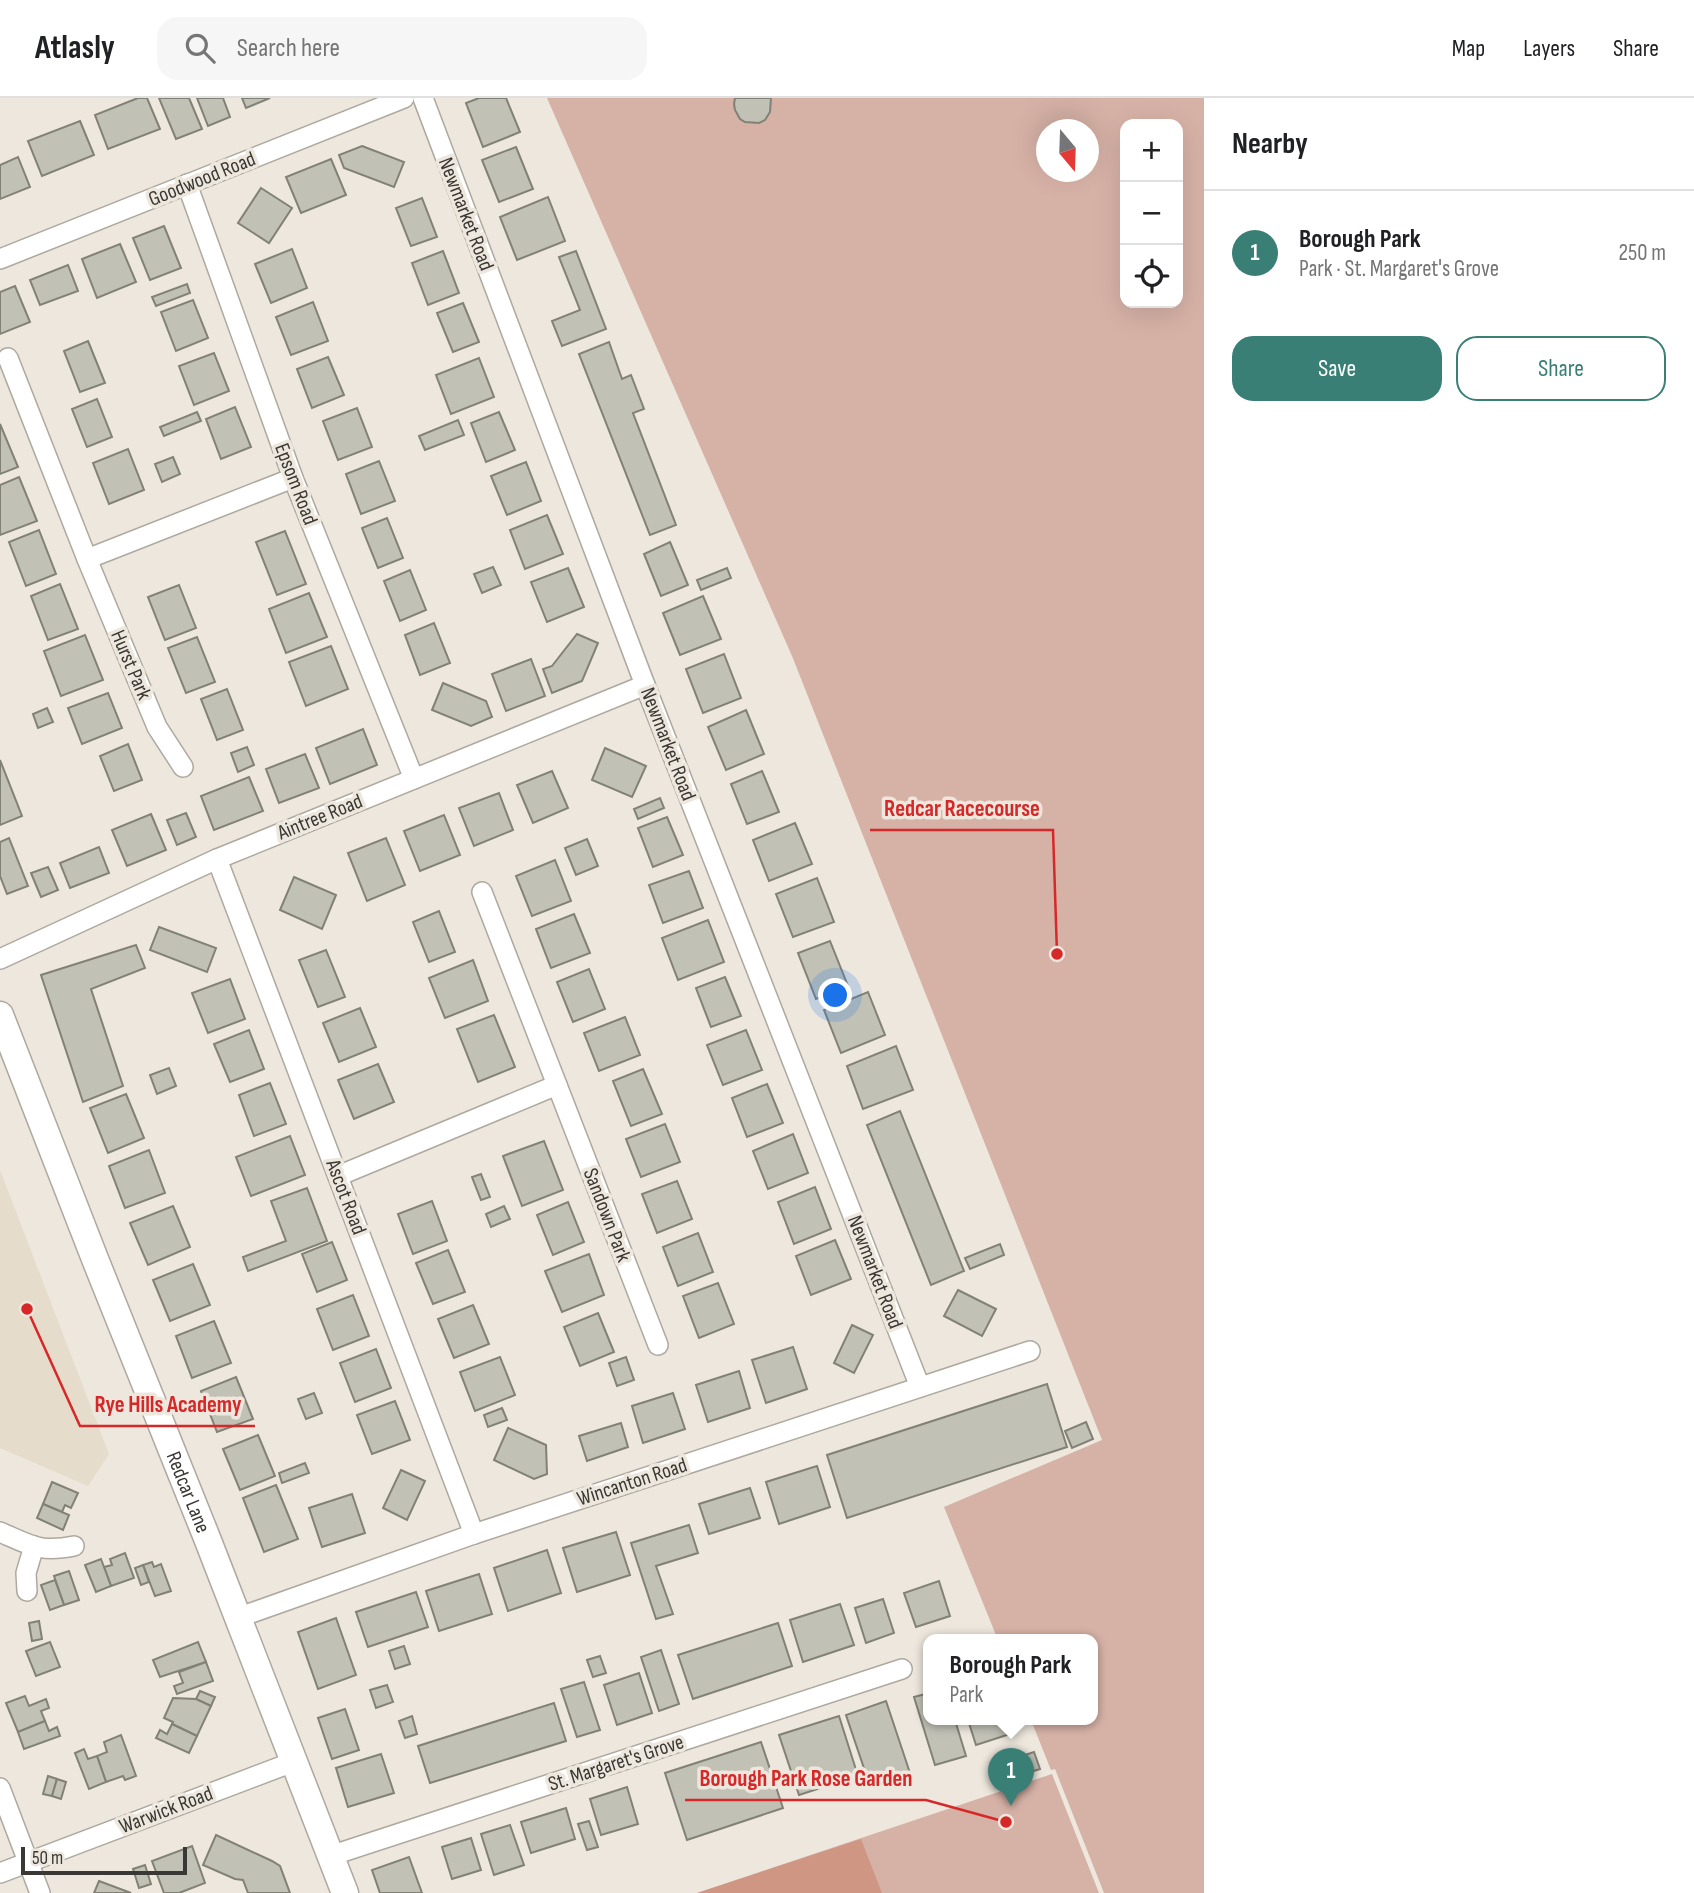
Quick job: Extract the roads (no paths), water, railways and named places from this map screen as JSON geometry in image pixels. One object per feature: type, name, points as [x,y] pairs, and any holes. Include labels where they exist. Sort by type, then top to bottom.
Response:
[{"type":"main road","name":"Redcar Lane","points":[[0,1014],[345,1893]]},
{"type":"street","name":"Goodwood Road","points":[[0,259],[404,98]]},
{"type":"street","name":"Newmarket Road","points":[[423,98],[645,685],[920,1387]]},
{"type":"street","name":"Epsom Road","points":[[187,184],[293,478],[414,779]]},
{"type":"street","name":"Hurst Park","points":[[8,358],[157,727],[183,767]]},
{"type":"street","points":[[87,559],[293,478]]},
{"type":"street","name":"Aintree Road","points":[[0,959],[217,859],[645,685]]},
{"type":"street","name":"Ascot Road","points":[[217,859],[474,1534]]},
{"type":"street","name":"Sandown Park","points":[[482,892],[657,1345]]},
{"type":"street","points":[[338,1176],[557,1085]]},
{"type":"street","name":"Wincanton Road","points":[[237,1618],[474,1534],[1030,1351]]},
{"type":"street","points":[[0,1532],[41,1549],[56,1550],[74,1546]]},
{"type":"street","points":[[27,1591],[26,1573],[34,1546]]},
{"type":"street","name":"St. Margaret's Grove","points":[[330,1856],[902,1669]]},
{"type":"street","name":"Warwick Road","points":[[0,1873],[293,1762]]},
{"type":"street","points":[[0,1788],[40,1893]]},
{"type":"place","name":"Redcar Racecourse","points":[[1057,954]]},
{"type":"place","name":"Rye Hills Academy","points":[[27,1309]]},
{"type":"place","name":"Borough Park","points":[[1011,1806]]},
{"type":"place","name":"Borough Park Rose Garden","points":[[1006,1822]]}]
